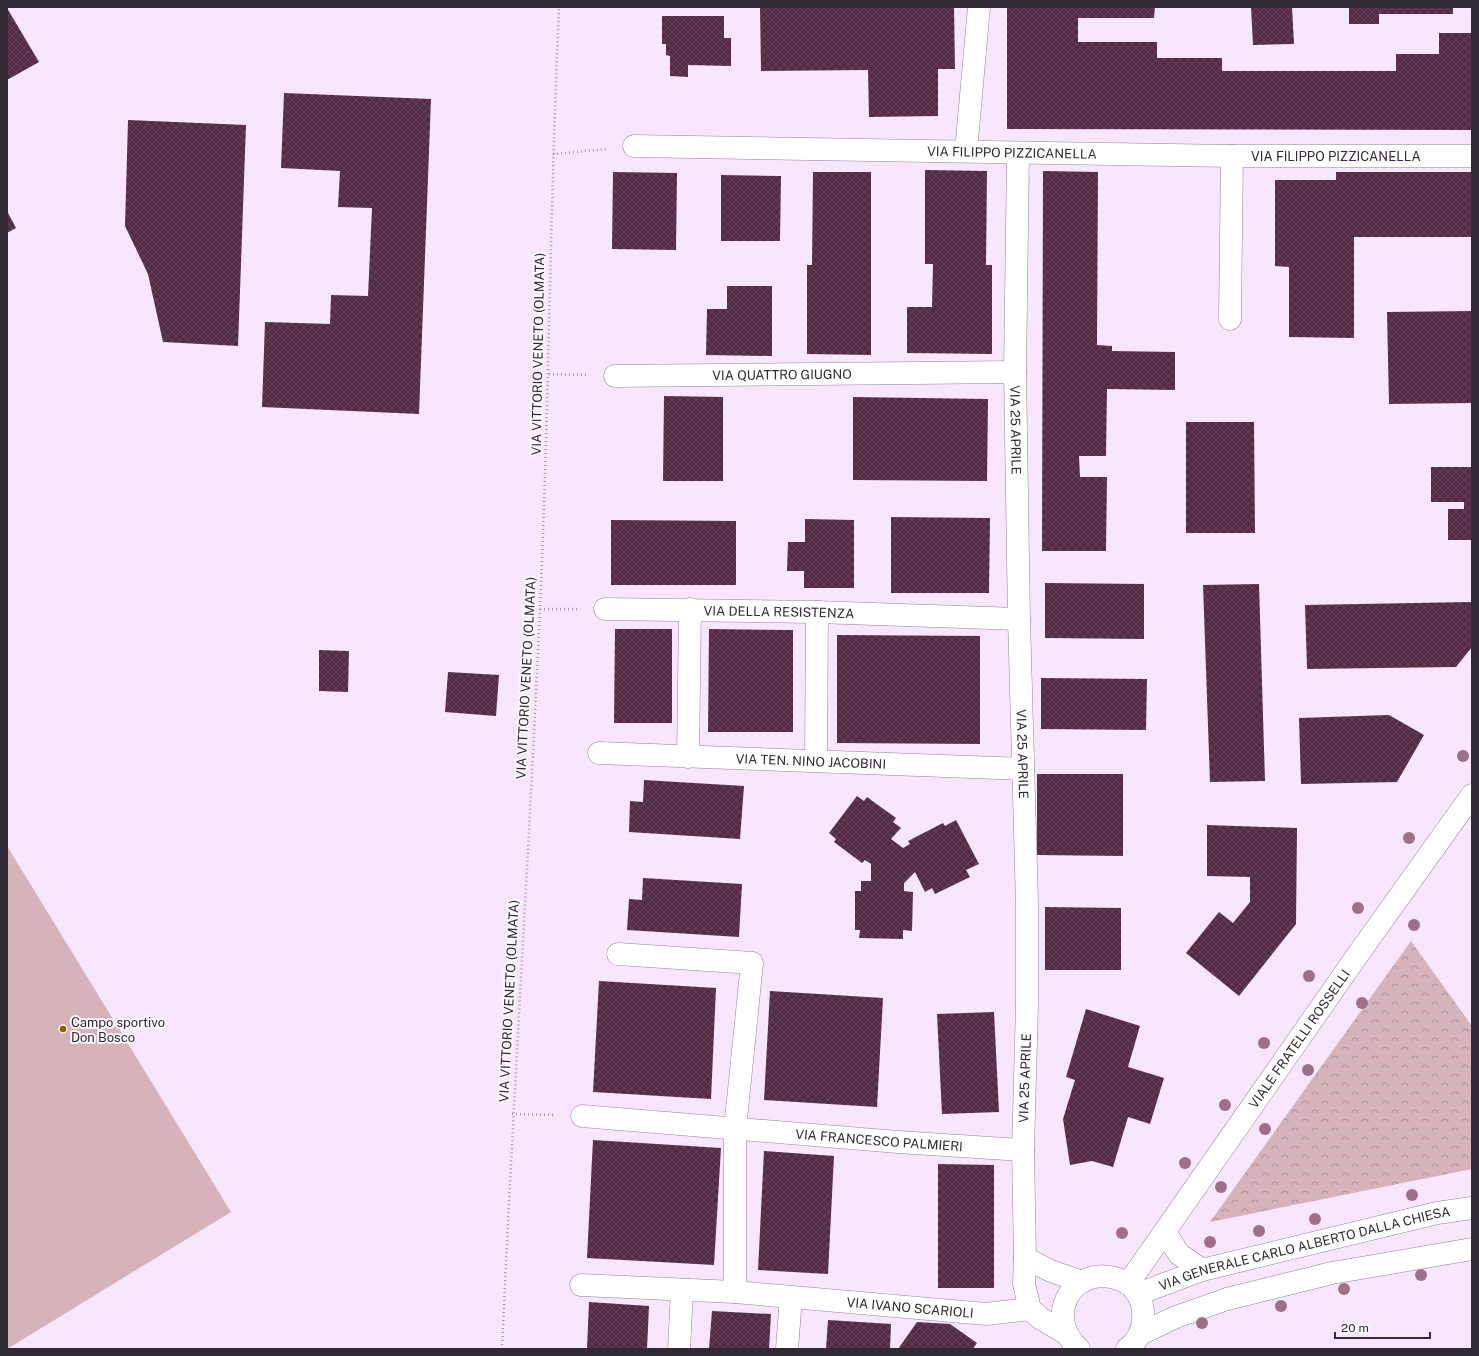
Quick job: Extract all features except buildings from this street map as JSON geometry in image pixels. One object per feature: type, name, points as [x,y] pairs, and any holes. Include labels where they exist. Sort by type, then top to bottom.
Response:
[{"type":"street","points":[[966,151],[979,7]]},
{"type":"street","name":"VIA FILIPPO PIZZICANELLA","points":[[634,146],[1232,156],[1472,156]]},
{"type":"street","name":"VIA 25 APRILE","points":[[1018,153],[1015,372],[1027,1005],[1023,1150],[1024,1284],[1030,1309]]},
{"type":"street","points":[[1230,319],[1232,156]]},
{"type":"street","name":"VIA QUATTRO GIUGNO","points":[[615,376],[1015,372]]},
{"type":"street","name":"VIA DELLA RESISTENZA","points":[[605,609],[690,609],[817,612],[1019,619]]},
{"type":"street","points":[[688,756],[690,609]]},
{"type":"street","points":[[816,761],[817,612]]},
{"type":"street","name":"VIA TEN. NINO JACOBINI","points":[[599,753],[1023,769]]},
{"type":"street","name":"VIALE FRATELLI ROSSELLI","points":[[1133,1289],[1165,1232],[1359,953],[1472,795]]},
{"type":"street","points":[[618,954],[752,962],[736,1129],[735,1292]]},
{"type":"street","name":"VIA FRANCESCO PALMIERI","points":[[582,1116],[1023,1150]]},
{"type":"street","name":"VIA GENERALE CARLO ALBERTO DALLA CHIESA","points":[[1133,1289],[1202,1270],[1437,1213],[1472,1208]]},
{"type":"street","points":[[1165,1232],[1179,1254],[1202,1270]]},
{"type":"street","points":[[1134,1342],[1176,1317],[1227,1299],[1332,1273],[1472,1249]]},
{"type":"street","points":[[1025,1258],[1051,1272],[1082,1282]]},
{"type":"street","points":[[1068,1344],[1063,1323],[1063,1312],[1066,1300],[1072,1289],[1082,1282],[1093,1277],[1105,1275],[1118,1278],[1133,1289],[1143,1307],[1144,1321],[1134,1342]]},
{"type":"street","name":"VIA IVANO SCARIOLI","points":[[581,1285],[682,1291],[735,1292],[986,1314],[1030,1309]]},
{"type":"street","points":[[679,1349],[682,1291]]},
{"type":"street","points":[[787,1349],[791,1297]]},
{"type":"street","points":[[1030,1309],[1068,1344]]},
{"type":"path","name":"VIA VITTORIO VENETO (OLMATA)","points":[[502,1349],[512,1114],[540,608],[549,374],[552,154],[559,7]]},
{"type":"path","points":[[552,154],[634,146]]},
{"type":"path","points":[[549,374],[615,376]]},
{"type":"path","points":[[540,608],[605,609]]},
{"type":"path","points":[[512,1114],[582,1116]]},
{"type":"green space","name":"Campo sportivo Don Bosco","points":[[7,846],[231,1212],[7,1349]]},
{"type":"green space","points":[[1411,941],[1472,1026],[1472,1169],[1210,1222]]},
{"type":"place","name":"Campo sportivo Don Bosco","points":[[63,1029]]}]
